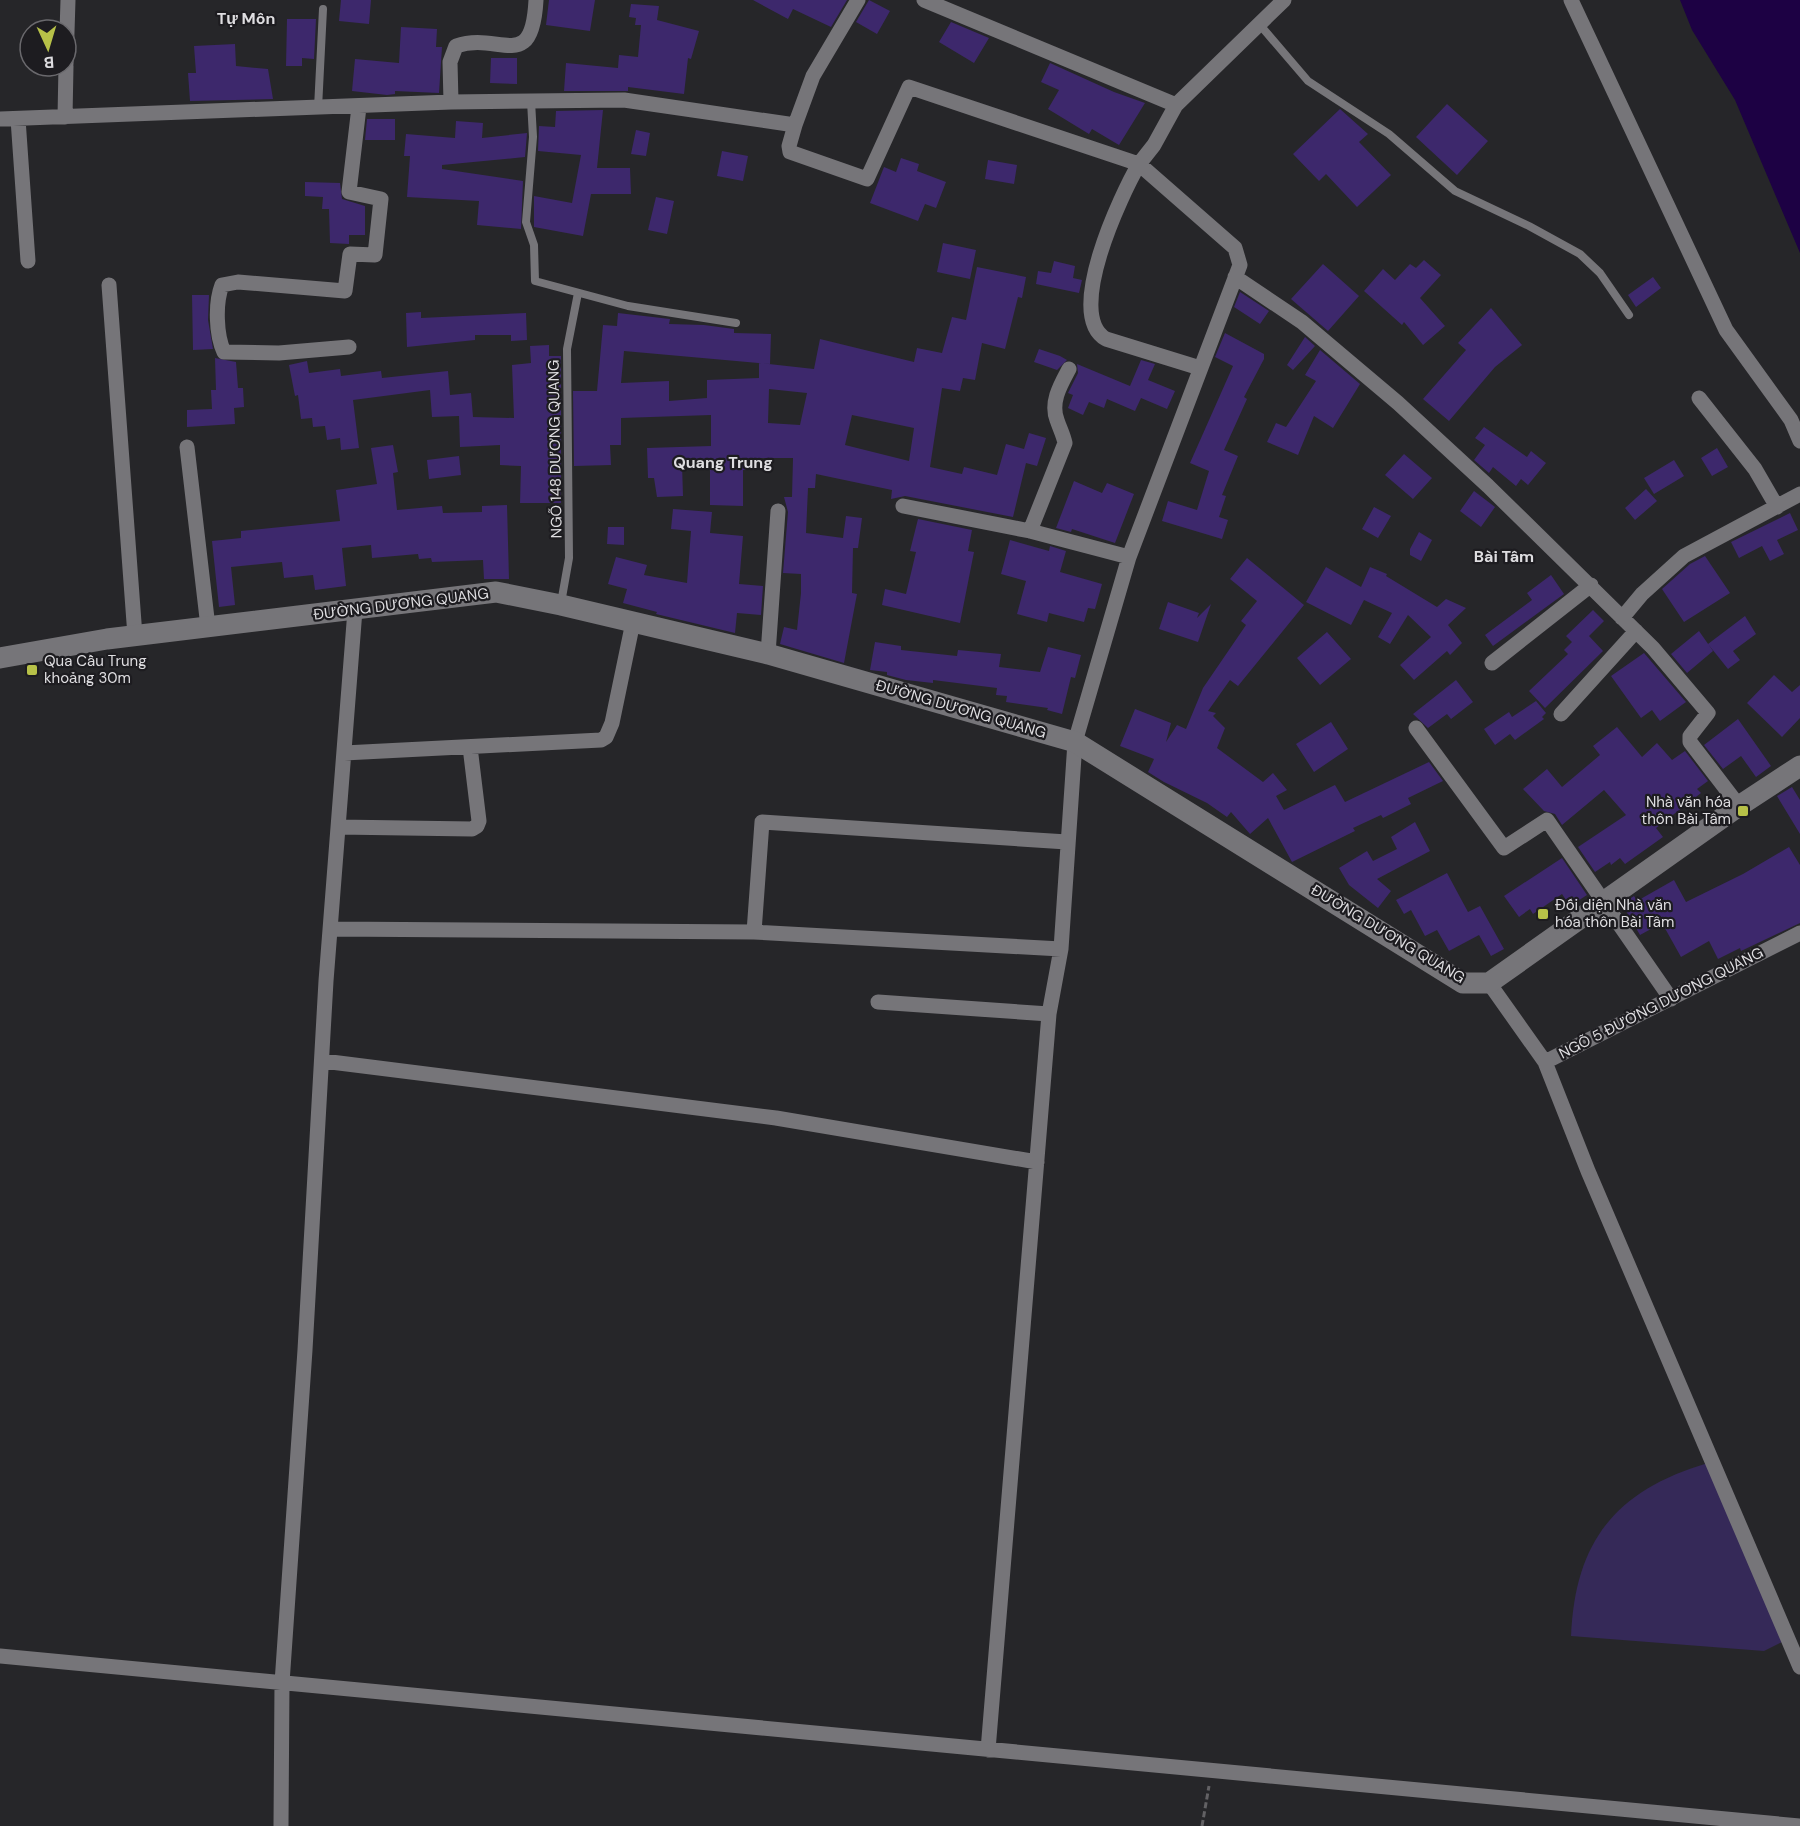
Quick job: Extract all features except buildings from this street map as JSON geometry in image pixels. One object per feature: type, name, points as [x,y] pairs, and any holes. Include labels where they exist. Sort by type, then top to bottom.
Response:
[{"type":"street","points":[[67,18],[68,0]]},
{"type":"street","points":[[451,102],[450,62],[456,46],[514,45],[524,42],[533,31],[536,0]]},
{"type":"street","points":[[858,0],[813,76],[795,125],[790,152],[867,179],[909,87],[1139,164],[1235,248],[1240,265],[1129,557],[1075,742],[1060,949],[1049,1014],[988,1750]]},
{"type":"street","points":[[924,0],[1176,105]]},
{"type":"street","points":[[1200,368],[1106,339],[1098,334],[1092,322],[1095,274],[1108,229],[1124,189],[1154,145],[1176,105],[1284,0]]},
{"type":"street","points":[[1571,0],[1726,330],[1791,420],[1800,441]]},
{"type":"street","points":[[65,117],[66,78]]},
{"type":"street","points":[[0,119],[451,102],[624,100],[795,125]]},
{"type":"street","points":[[349,347],[279,353],[224,352],[220,344],[219,296],[222,285],[238,282],[345,291],[350,254],[375,255],[381,199],[349,192],[359,107]]},
{"type":"street","points":[[18,119],[28,261]]},
{"type":"street","points":[[1235,277],[1302,322],[1398,403],[1591,585],[1636,631],[1707,711],[1708,715],[1690,736],[1690,742],[1739,806]]},
{"type":"street","points":[[109,285],[135,636]]},
{"type":"street","points":[[1030,531],[1065,443],[1063,430],[1056,419],[1055,402],[1069,369]]},
{"type":"street","points":[[1699,398],[1755,469],[1777,507]]},
{"type":"street","points":[[188,447],[208,627]]},
{"type":"street","points":[[1623,618],[1642,594],[1684,556],[1800,494]]},
{"type":"street","points":[[903,506],[1030,531],[1129,557]]},
{"type":"street","points":[[768,654],[777,511]]},
{"type":"street","points":[[1492,663],[1591,585]]},
{"type":"street","name":"ĐƯỜNG DƯƠNG QUANG","points":[[0,658],[135,636],[496,592],[561,605],[768,654],[1075,742],[1463,983],[1489,983]]},
{"type":"street","points":[[281,1826],[282,1683],[331,929],[355,610]]},
{"type":"street","points":[[344,753],[595,741],[606,737],[616,706],[633,622]]},
{"type":"street","points":[[1561,714],[1636,631]]},
{"type":"street","points":[[1416,728],[1504,848],[1547,820],[1671,999]]},
{"type":"street","points":[[338,827],[472,829],[477,826],[479,821],[470,747]]},
{"type":"street","points":[[1489,983],[1739,806],[1800,766]]},
{"type":"street","points":[[754,932],[762,822],[1067,842]]},
{"type":"street","points":[[331,929],[754,932],[1060,949]]},
{"type":"street","name":"NGÕ 5 ĐƯỜNG DƯƠNG QUANG","points":[[1489,983],[1545,1062],[1800,933]]},
{"type":"street","points":[[878,1002],[1049,1014]]},
{"type":"street","points":[[323,1061],[776,1118],[1037,1162]]},
{"type":"street","points":[[1545,1062],[1587,1171],[1799,1659]]},
{"type":"street","points":[[0,1656],[1798,1826]]},
{"type":"lane","points":[[318,108],[323,9]]},
{"type":"lane","points":[[1260,25],[1308,81],[1389,134],[1455,191],[1529,225],[1580,254],[1599,273],[1629,315]]},
{"type":"lane","points":[[531,101],[533,137],[526,222],[534,245],[535,281],[628,306],[736,323]]},
{"type":"lane","name":"NGÕ 148 DƯƠNG QUANG","points":[[561,605],[569,558],[567,349],[578,293]]},
{"type":"path","points":[[1202,1826],[1212,1770]]},
{"type":"shaded area","points":[[1680,0],[1800,0],[1800,253],[1735,100],[1692,30]]},
{"type":"shaded area","points":[[1708,1463],[1784,1641],[1764,1651],[1571,1636],[1574,1602],[1581,1573],[1592,1547],[1606,1524],[1625,1505],[1648,1488],[1676,1474]]},
{"type":"place","name":"Qua Cầu Trung khoảng 30m","points":[[32,670]]},
{"type":"place","name":"Nhà văn hóa thôn Bài Tâm","points":[[1743,811]]},
{"type":"place","name":"Đối diện Nhà văn hóa thôn Bài Tâm","points":[[1543,914]]},
{"type":"district","name":"Tự Môn","points":[[246,18]]},
{"type":"district","name":"Quang Trung","points":[[723,462]]},
{"type":"district","name":"Bài Tâm","points":[[1504,556]]}]
